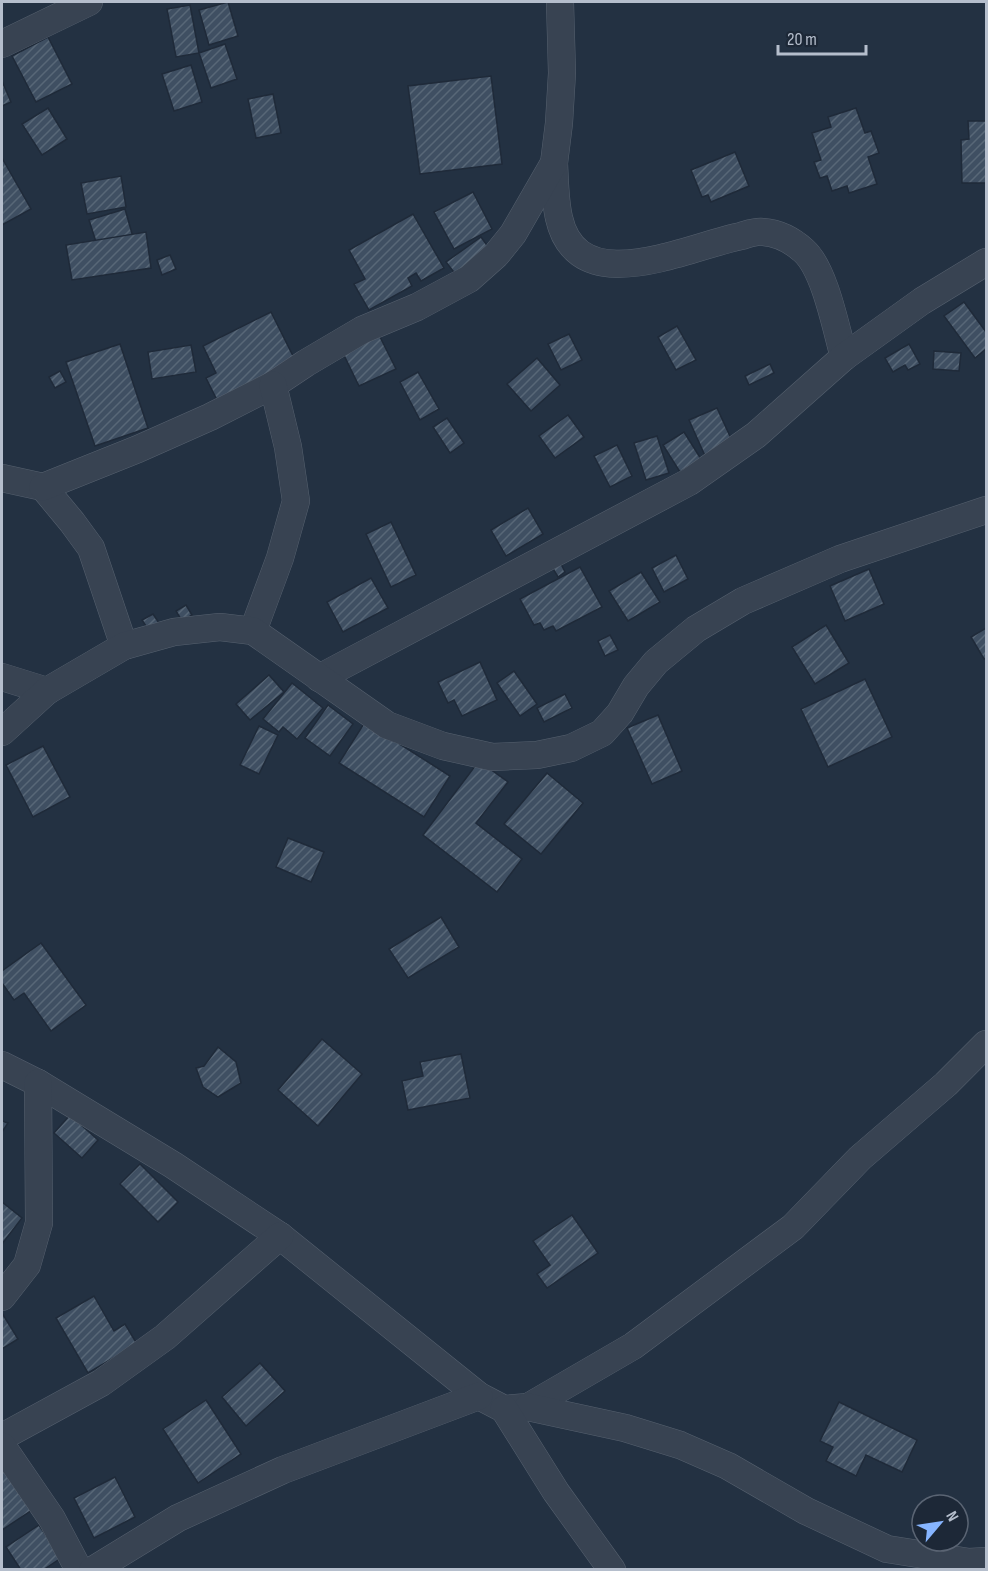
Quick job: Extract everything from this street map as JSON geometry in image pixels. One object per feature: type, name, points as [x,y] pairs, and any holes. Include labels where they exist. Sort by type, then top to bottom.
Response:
[{"type":"street","points":[[2,44],[89,2]]},
{"type":"street","points":[[560,2],[562,73],[554,163],[559,219],[568,240],[579,255],[594,262],[628,265],[762,231],[785,237],[805,252],[817,268],[844,357]]},
{"type":"street","points":[[2,478],[43,487],[138,449],[210,417],[273,385],[362,330],[417,307],[469,279],[496,255],[513,234],[554,163]]},
{"type":"street","points":[[319,678],[690,482],[756,435],[844,357],[922,301],[987,262]]},
{"type":"street","points":[[253,631],[280,558],[296,501],[288,447],[273,385]]},
{"type":"street","points":[[43,487],[91,548],[124,646]]},
{"type":"street","points":[[2,732],[47,691],[124,646],[174,632],[220,627],[253,631],[387,725],[442,746],[492,757],[537,755],[571,748],[602,733],[620,713],[636,686],[656,662],[696,629],[743,601],[840,559],[987,510]]},
{"type":"street","points":[[2,678],[47,691]]},
{"type":"street","points":[[516,1408],[633,1346],[793,1227],[860,1158],[946,1084],[987,1044]]},
{"type":"street","points":[[2,1065],[38,1083],[173,1165],[280,1236],[479,1396],[516,1408],[625,1428],[680,1445],[728,1466],[806,1511],[887,1548],[969,1562],[987,1561]]},
{"type":"street","points":[[2,1297],[27,1265],[39,1222],[38,1083]]},
{"type":"street","points":[[2,1437],[101,1383],[165,1337],[280,1236]]},
{"type":"street","points":[[93,1569],[178,1518],[283,1470],[479,1396]]},
{"type":"street","points":[[516,1408],[556,1492],[612,1569]]},
{"type":"street","points":[[2,1446],[52,1519],[79,1569]]},
{"type":"building","points":[[228,2],[238,36],[209,45],[199,10]]},
{"type":"building","points":[[190,5],[199,53],[176,57],[167,9]]},
{"type":"building","points":[[48,37],[72,84],[36,102],[12,56]]},
{"type":"building","points":[[225,44],[237,79],[211,88],[199,53]]},
{"type":"building","points":[[191,65],[202,102],[174,111],[162,74]]},
{"type":"building","points":[[491,76],[502,164],[420,174],[408,86]]},
{"type":"building","points":[[2,81],[11,102],[2,106]]},
{"type":"building","points":[[273,94],[281,133],[256,138],[248,99]]},
{"type":"building","points":[[48,108],[67,139],[42,155],[22,124]]},
{"type":"building","points":[[856,108],[865,133],[871,131],[879,153],[868,157],[877,184],[849,193],[847,186],[832,191],[827,176],[820,178],[814,162],[821,160],[812,133],[831,127],[828,117]]},
{"type":"building","points":[[968,121],[986,121],[986,183],[962,183],[961,140],[969,139]]},
{"type":"building","points":[[735,152],[749,186],[711,202],[708,195],[702,197],[691,170]]},
{"type":"building","points":[[2,158],[31,209],[2,225]]},
{"type":"building","points":[[121,176],[126,207],[87,214],[81,183]]},
{"type":"building","points":[[473,192],[492,229],[454,249],[434,212]]},
{"type":"building","points":[[125,209],[133,237],[98,248],[89,220]]},
{"type":"building","points":[[413,214],[444,268],[421,281],[416,273],[408,278],[412,286],[369,310],[354,284],[365,279],[349,250]]},
{"type":"building","points":[[146,232],[151,268],[72,280],[66,245]]},
{"type":"building","points":[[481,237],[494,255],[460,280],[446,262]]},
{"type":"building","points":[[170,255],[176,269],[162,275],[157,260]]},
{"type":"building","points":[[964,302],[986,332],[986,349],[975,358],[944,316]]},
{"type":"building","points":[[271,312],[296,362],[218,402],[206,378],[216,373],[203,346]]},
{"type":"building","points":[[677,326],[696,360],[676,370],[658,337]]},
{"type":"building","points":[[376,329],[396,369],[359,386],[340,347]]},
{"type":"building","points":[[569,334],[582,360],[561,370],[548,344]]},
{"type":"building","points":[[120,344],[148,428],[95,446],[66,362]]},
{"type":"building","points":[[909,344],[920,364],[908,370],[905,365],[893,372],[885,358]]},
{"type":"building","points":[[191,345],[196,372],[152,379],[148,352]]},
{"type":"building","points":[[934,351],[961,353],[959,371],[933,369]]},
{"type":"building","points":[[537,358],[560,385],[531,411],[507,384]]},
{"type":"building","points":[[770,364],[774,373],[749,385],[745,376]]},
{"type":"building","points":[[60,371],[66,382],[55,388],[49,377]]},
{"type":"building","points":[[418,372],[439,409],[420,420],[400,382]]},
{"type":"building","points":[[717,408],[734,445],[706,458],[689,420]]},
{"type":"building","points":[[568,415],[584,437],[555,458],[539,436]]},
{"type":"building","points":[[447,418],[464,443],[450,453],[433,427]]},
{"type":"building","points":[[684,432],[701,459],[680,472],[663,445]]},
{"type":"building","points":[[657,436],[669,473],[646,480],[634,443]]},
{"type":"building","points":[[617,445],[632,476],[610,487],[594,456]]},
{"type":"building","points":[[528,508],[543,534],[506,556],[491,530]]},
{"type":"building","points":[[391,522],[416,575],[391,587],[366,534]]},
{"type":"building","points":[[676,555],[688,579],[664,592],[652,568]]},
{"type":"building","points":[[560,562],[565,572],[558,577],[552,567]]},
{"type":"building","points":[[580,567],[602,607],[556,631],[553,626],[544,630],[540,623],[534,625],[520,599]]},
{"type":"building","points":[[869,569],[884,604],[845,621],[830,586]]},
{"type":"building","points":[[641,572],[660,602],[628,621],[609,591]]},
{"type":"building","points":[[371,578],[388,608],[343,632],[327,602]]},
{"type":"building","points":[[186,605],[192,615],[182,621],[176,611]]},
{"type":"building","points":[[153,614],[161,626],[150,632],[142,620]]},
{"type":"building","points":[[826,625],[849,663],[815,684],[792,647]]},
{"type":"building","points":[[986,628],[986,658],[984,659],[971,637]]},
{"type":"building","points":[[610,635],[618,650],[605,656],[598,641]]},
{"type":"building","points":[[480,662],[497,700],[462,716],[454,700],[448,703],[438,682]]},
{"type":"building","points":[[514,671],[537,704],[520,716],[497,683]]},
{"type":"building","points":[[269,675],[284,692],[250,720],[236,704]]},
{"type":"building","points":[[865,679],[892,737],[828,767],[801,709]]},
{"type":"building","points":[[292,683],[323,708],[297,739],[283,727],[279,732],[263,719]]},
{"type":"building","points":[[565,694],[572,708],[544,722],[537,708]]},
{"type":"building","points":[[328,705],[353,724],[330,756],[305,738]]},
{"type":"building","points":[[658,715],[682,771],[652,784],[627,728]]},
{"type":"building","points":[[365,722],[450,776],[424,817],[339,763]]},
{"type":"building","points":[[259,726],[278,735],[259,774],[240,765]]},
{"type":"building","points":[[43,746],[70,797],[33,817],[6,765]]},
{"type":"building","points":[[479,761],[508,782],[476,823],[522,859],[497,892],[423,835]]},
{"type":"building","points":[[547,773],[583,803],[541,854],[504,824]]},
{"type":"building","points":[[288,838],[324,852],[311,882],[276,867]]},
{"type":"building","points":[[441,917],[459,947],[408,978],[389,949]]},
{"type":"building","points":[[41,943],[86,1005],[51,1031],[24,993],[14,1000],[2,983],[2,971]]},
{"type":"building","points":[[322,1039],[362,1074],[318,1126],[278,1090]]},
{"type":"building","points":[[218,1047],[236,1062],[241,1083],[218,1097],[203,1087],[196,1068],[204,1066]]},
{"type":"building","points":[[461,1054],[470,1098],[408,1110],[402,1081],[423,1076],[420,1062]]},
{"type":"building","points":[[70,1115],[98,1140],[82,1158],[54,1133]]},
{"type":"building","points":[[2,1121],[8,1123],[2,1132]]},
{"type":"building","points":[[140,1164],[178,1202],[158,1222],[120,1184]]},
{"type":"building","points":[[2,1202],[22,1218],[2,1244]]},
{"type":"building","points":[[572,1215],[598,1253],[547,1288],[537,1274],[550,1265],[533,1241]]},
{"type":"building","points":[[94,1296],[114,1331],[125,1324],[137,1344],[88,1373],[56,1318]]},
{"type":"building","points":[[2,1313],[18,1339],[2,1349]]},
{"type":"building","points":[[260,1363],[285,1391],[246,1426],[222,1397]]},
{"type":"building","points":[[206,1400],[241,1454],[198,1483],[163,1429]]},
{"type":"building","points":[[839,1402],[917,1440],[902,1472],[866,1455],[856,1476],[826,1461],[833,1447],[820,1441]]},
{"type":"building","points":[[10,1464],[38,1506],[2,1530],[2,1469]]},
{"type":"building","points":[[115,1477],[135,1517],[94,1538],[74,1498]]},
{"type":"building","points":[[39,1525],[61,1558],[43,1570],[21,1570],[6,1547]]}]
